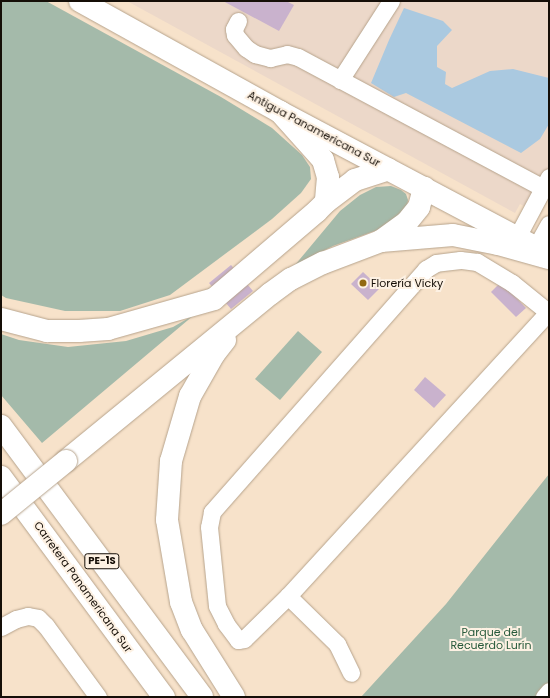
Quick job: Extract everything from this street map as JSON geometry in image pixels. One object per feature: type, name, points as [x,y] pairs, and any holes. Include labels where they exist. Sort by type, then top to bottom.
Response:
[{"type":"main road","name":"Antigua Panamericana Sur","points":[[80,1],[280,112],[545,253]]},
{"type":"main road","points":[[280,112],[323,160],[328,177],[326,202]]},
{"type":"main road","points":[[1,319],[47,331],[108,329],[214,299],[326,202],[355,180],[388,169]]},
{"type":"main road","points":[[1,481],[9,496],[291,279],[323,263],[381,241],[407,222],[419,207],[424,188]]},
{"type":"main road","points":[[381,241],[453,235],[545,253]]},
{"type":"main road","points":[[234,697],[192,630],[181,602],[167,520],[171,461],[190,396],[214,354],[247,313]]},
{"type":"main road","name":"PE-1S","points":[[1,426],[202,697]]},
{"type":"main road","points":[[1,514],[62,455]]},
{"type":"main road","name":"Carretera Panamericana Sur","points":[[1,477],[9,496],[164,697]]},
{"type":"street","points":[[340,80],[391,1]]},
{"type":"street","points":[[238,21],[234,29],[236,35],[246,48],[255,54],[270,58],[292,54],[340,80],[546,183],[517,237]]},
{"type":"street","points":[[545,253],[549,224]]},
{"type":"street","points":[[460,260],[477,262],[512,283],[548,311],[288,596],[244,639],[238,640],[226,624],[217,606],[209,527],[212,512],[426,269],[436,263],[460,260]]},
{"type":"street","points":[[288,596],[337,644],[351,673]]},
{"type":"street","points":[[1,627],[16,619],[28,616],[38,618],[46,626],[98,697]]},
{"type":"street","points":[[544,697],[549,692]]},
{"type":"shaded area","points":[[127,1],[549,1],[549,194],[538,213],[520,204],[515,213]]},
{"type":"green space","points":[[1,1],[46,1],[221,97],[272,128],[302,155],[310,167],[311,179],[301,193],[272,219],[170,295],[120,311],[65,311],[6,298],[1,295]]},
{"type":"green space","points":[[391,186],[406,194],[408,200],[407,208],[383,228],[333,246],[295,265],[340,211],[360,195],[376,187]]},
{"type":"green space","points":[[194,315],[42,443],[1,395],[1,334],[19,340],[68,347],[126,341],[173,327]]},
{"type":"green space","points":[[298,331],[322,352],[280,400],[255,379]]},
{"type":"green space","name":"Parque del Recuerdo Lurín","points":[[549,474],[549,697],[361,697],[446,604]]},
{"type":"water","points":[[404,8],[443,21],[452,30],[437,46],[437,67],[446,72],[445,84],[452,88],[490,71],[513,69],[549,78],[549,124],[540,139],[521,153],[406,93],[394,97],[371,83]]},
{"type":"building","points":[[223,1],[286,1],[294,5],[279,31]]},
{"type":"building","points":[[231,265],[253,291],[231,309],[209,283]]},
{"type":"building","points":[[363,272],[380,288],[368,300],[351,284]]},
{"type":"building","points":[[501,282],[526,308],[516,317],[491,292]]},
{"type":"building","points":[[425,377],[446,395],[434,408],[414,390]]},
{"type":"place","name":"Florería Vicky","points":[[363,283]]}]
